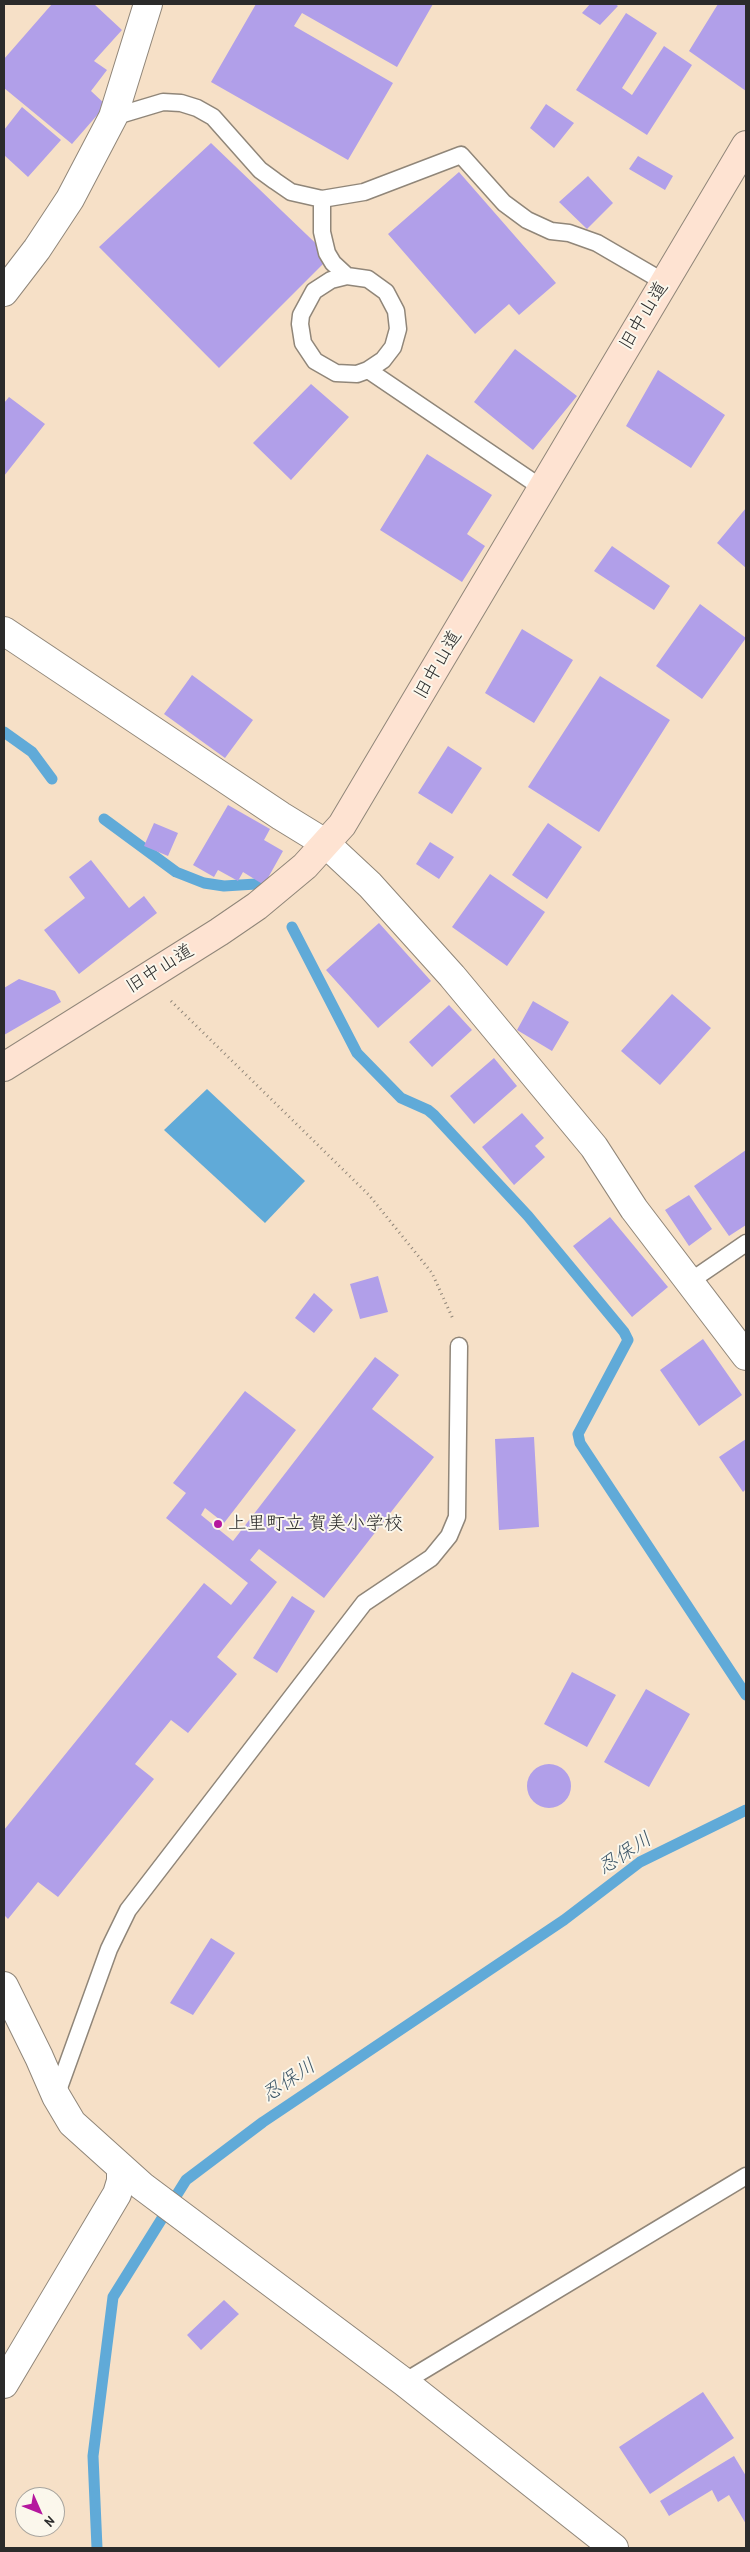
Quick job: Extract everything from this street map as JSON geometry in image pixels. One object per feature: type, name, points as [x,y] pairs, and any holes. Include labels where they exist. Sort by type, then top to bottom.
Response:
[{"type":"main road","name":"旧中山道","points":[[4,1066],[219,932],[263,901],[305,866],[342,825],[746,145]]},
{"type":"street","points":[[4,292],[37,249],[70,199],[112,117],[148,4]]},
{"type":"street","points":[[4,630],[273,811],[326,844],[396,912],[594,1147],[634,1209],[746,1356]]},
{"type":"street","points":[[4,1986],[40,2057],[56,2096],[72,2123],[149,2192],[404,2382],[614,2548]]},
{"type":"street","points":[[4,2384],[117,2194],[121,2181],[121,2167]]},
{"type":"lane","points":[[112,117],[163,102],[181,103],[197,108],[213,117],[260,170],[275,181],[291,192],[322,199],[364,192],[461,155],[504,204],[527,220],[551,231],[569,234],[597,243],[664,282]]},
{"type":"lane","points":[[322,199],[322,232],[325,248],[333,263],[347,276]]},
{"type":"lane","points":[[347,276],[368,279],[386,292],[396,311],[398,329],[392,347],[383,360],[368,370],[347,374],[326,368],[308,352],[301,333],[301,315],[308,298],[322,284],[347,276]]},
{"type":"lane","points":[[368,370],[542,488]]},
{"type":"lane","points":[[689,1282],[746,1243]]},
{"type":"lane","points":[[56,2096],[110,1949],[128,1910],[364,1603],[431,1558],[449,1536],[457,1518],[458,1338]]},
{"type":"lane","points":[[404,2382],[746,2176]]},
{"type":"path","points":[[153,973],[175,1008],[369,1195],[432,1273],[450,1307],[458,1338]]},
{"type":"water","points":[[207,1089],[305,1181],[265,1223],[164,1130]]},
{"type":"building","points":[[52,4],[94,4],[122,30],[94,61],[107,70],[91,91],[106,105],[72,144],[4,88],[4,59]]},
{"type":"building","points":[[256,4],[433,4],[397,67],[302,13],[294,26],[393,83],[348,160],[211,82]]},
{"type":"building","points":[[590,4],[615,4],[618,6],[600,25],[582,13]]},
{"type":"building","points":[[718,4],[746,4],[746,91],[689,51]]},
{"type":"building","points":[[626,13],[657,33],[622,88],[632,95],[664,46],[692,65],[647,135],[576,90]]},
{"type":"building","points":[[546,104],[574,123],[554,148],[530,128]]},
{"type":"building","points":[[22,107],[61,140],[28,177],[4,155],[4,130]]},
{"type":"building","points":[[211,143],[330,257],[219,368],[99,247]]},
{"type":"building","points":[[638,156],[673,176],[665,190],[629,169]]},
{"type":"building","points":[[459,172],[556,283],[519,315],[509,304],[475,334],[388,234]]},
{"type":"building","points":[[588,176],[613,203],[587,229],[559,202]]},
{"type":"building","points":[[515,349],[577,396],[533,450],[474,402]]},
{"type":"building","points":[[658,370],[725,415],[691,468],[626,426]]},
{"type":"building","points":[[311,384],[349,417],[291,480],[253,443]]},
{"type":"building","points":[[9,397],[45,424],[4,476],[4,403]]},
{"type":"building","points":[[427,454],[492,495],[467,534],[485,546],[462,582],[380,530]]},
{"type":"building","points":[[746,508],[746,568],[717,543]]},
{"type":"building","points":[[612,546],[670,586],[654,610],[594,571]]},
{"type":"building","points":[[700,604],[746,638],[702,699],[656,666]]},
{"type":"building","points":[[522,629],[573,660],[534,723],[485,693]]},
{"type":"building","points":[[192,675],[253,720],[225,758],[164,714]]},
{"type":"building","points":[[600,676],[670,720],[599,832],[528,787]]},
{"type":"building","points":[[448,746],[482,768],[452,814],[418,793]]},
{"type":"building","points":[[228,805],[270,829],[264,840],[283,851],[264,885],[243,872],[238,881],[218,870],[214,877],[193,865]]},
{"type":"building","points":[[154,823],[178,833],[168,856],[144,846]]},
{"type":"building","points":[[548,823],[582,847],[547,899],[512,875]]},
{"type":"building","points":[[430,842],[454,857],[439,879],[416,864]]},
{"type":"building","points":[[91,860],[129,908],[144,896],[157,913],[79,974],[44,930],[85,898],[69,877]]},
{"type":"building","points":[[490,874],[545,912],[507,966],[452,927]]},
{"type":"building","points":[[379,923],[431,981],[378,1028],[326,970]]},
{"type":"building","points":[[19,979],[55,991],[61,1002],[4,1035],[4,988]]},
{"type":"building","points":[[672,994],[711,1028],[660,1085],[621,1051]]},
{"type":"building","points":[[533,1001],[569,1022],[552,1051],[517,1030]]},
{"type":"building","points":[[449,1005],[472,1030],[432,1067],[409,1042]]},
{"type":"building","points":[[494,1058],[517,1086],[474,1124],[450,1096]]},
{"type":"building","points":[[522,1113],[544,1138],[535,1146],[545,1157],[514,1185],[482,1147]]},
{"type":"building","points":[[746,1150],[746,1225],[729,1236],[694,1186]]},
{"type":"building","points":[[689,1195],[712,1229],[689,1246],[665,1210]]},
{"type":"building","points":[[610,1217],[668,1287],[632,1317],[573,1246]]},
{"type":"building","points":[[378,1276],[388,1312],[360,1319],[350,1284]]},
{"type":"building","points":[[314,1293],[333,1310],[314,1333],[295,1318]]},
{"type":"building","points":[[703,1339],[742,1395],[699,1426],[660,1370]]},
{"type":"building","points":[[375,1357],[399,1375],[372,1409],[434,1457],[324,1598],[259,1549],[250,1560],[277,1582],[217,1657],[237,1674],[188,1733],[171,1720],[135,1764],[154,1779],[58,1897],[38,1882],[8,1919],[4,1915],[4,1830],[204,1583],[231,1605],[248,1583],[166,1518],[186,1493],[173,1483],[245,1391],[296,1430],[224,1523],[205,1508],[201,1515],[233,1541]]},
{"type":"building","points":[[534,1437],[539,1527],[499,1530],[495,1439]]},
{"type":"building","points":[[746,1439],[746,1489],[743,1492],[719,1457]]},
{"type":"building","points":[[292,1596],[315,1611],[277,1673],[253,1658]]},
{"type":"building","points":[[572,1672],[616,1695],[587,1747],[544,1724]]},
{"type":"building","points":[[646,1689],[690,1714],[649,1787],[604,1762]]},
{"type":"building","points":[[545,1764],[553,1764],[565,1770],[571,1786],[565,1802],[553,1808],[545,1808],[533,1802],[527,1790],[527,1782],[533,1770]]},
{"type":"building","points":[[211,1938],[235,1953],[193,2015],[170,2003]]},
{"type":"building","points":[[224,2300],[239,2314],[201,2350],[187,2335]]},
{"type":"building","points":[[703,2392],[734,2438],[650,2494],[619,2447]]},
{"type":"building","points":[[734,2456],[746,2476],[746,2524],[729,2495],[718,2502],[712,2490],[669,2516],[660,2501]]},
{"type":"waterway","points":[[4,732],[32,752],[52,779]]},
{"type":"waterway","points":[[104,819],[176,872],[204,883],[224,886],[256,884]]},
{"type":"waterway","points":[[292,927],[357,1053],[401,1098],[428,1110],[434,1115],[528,1216],[624,1332],[628,1340],[578,1434],[580,1443],[746,1695]]},
{"type":"waterway","name":"忍保川","points":[[97,2548],[93,2456],[113,2297],[186,2180],[263,2122],[564,1920],[640,1862],[746,1810]]},
{"type":"place","name":"上里町立 賀美小学校","points":[[218,1524]]}]
